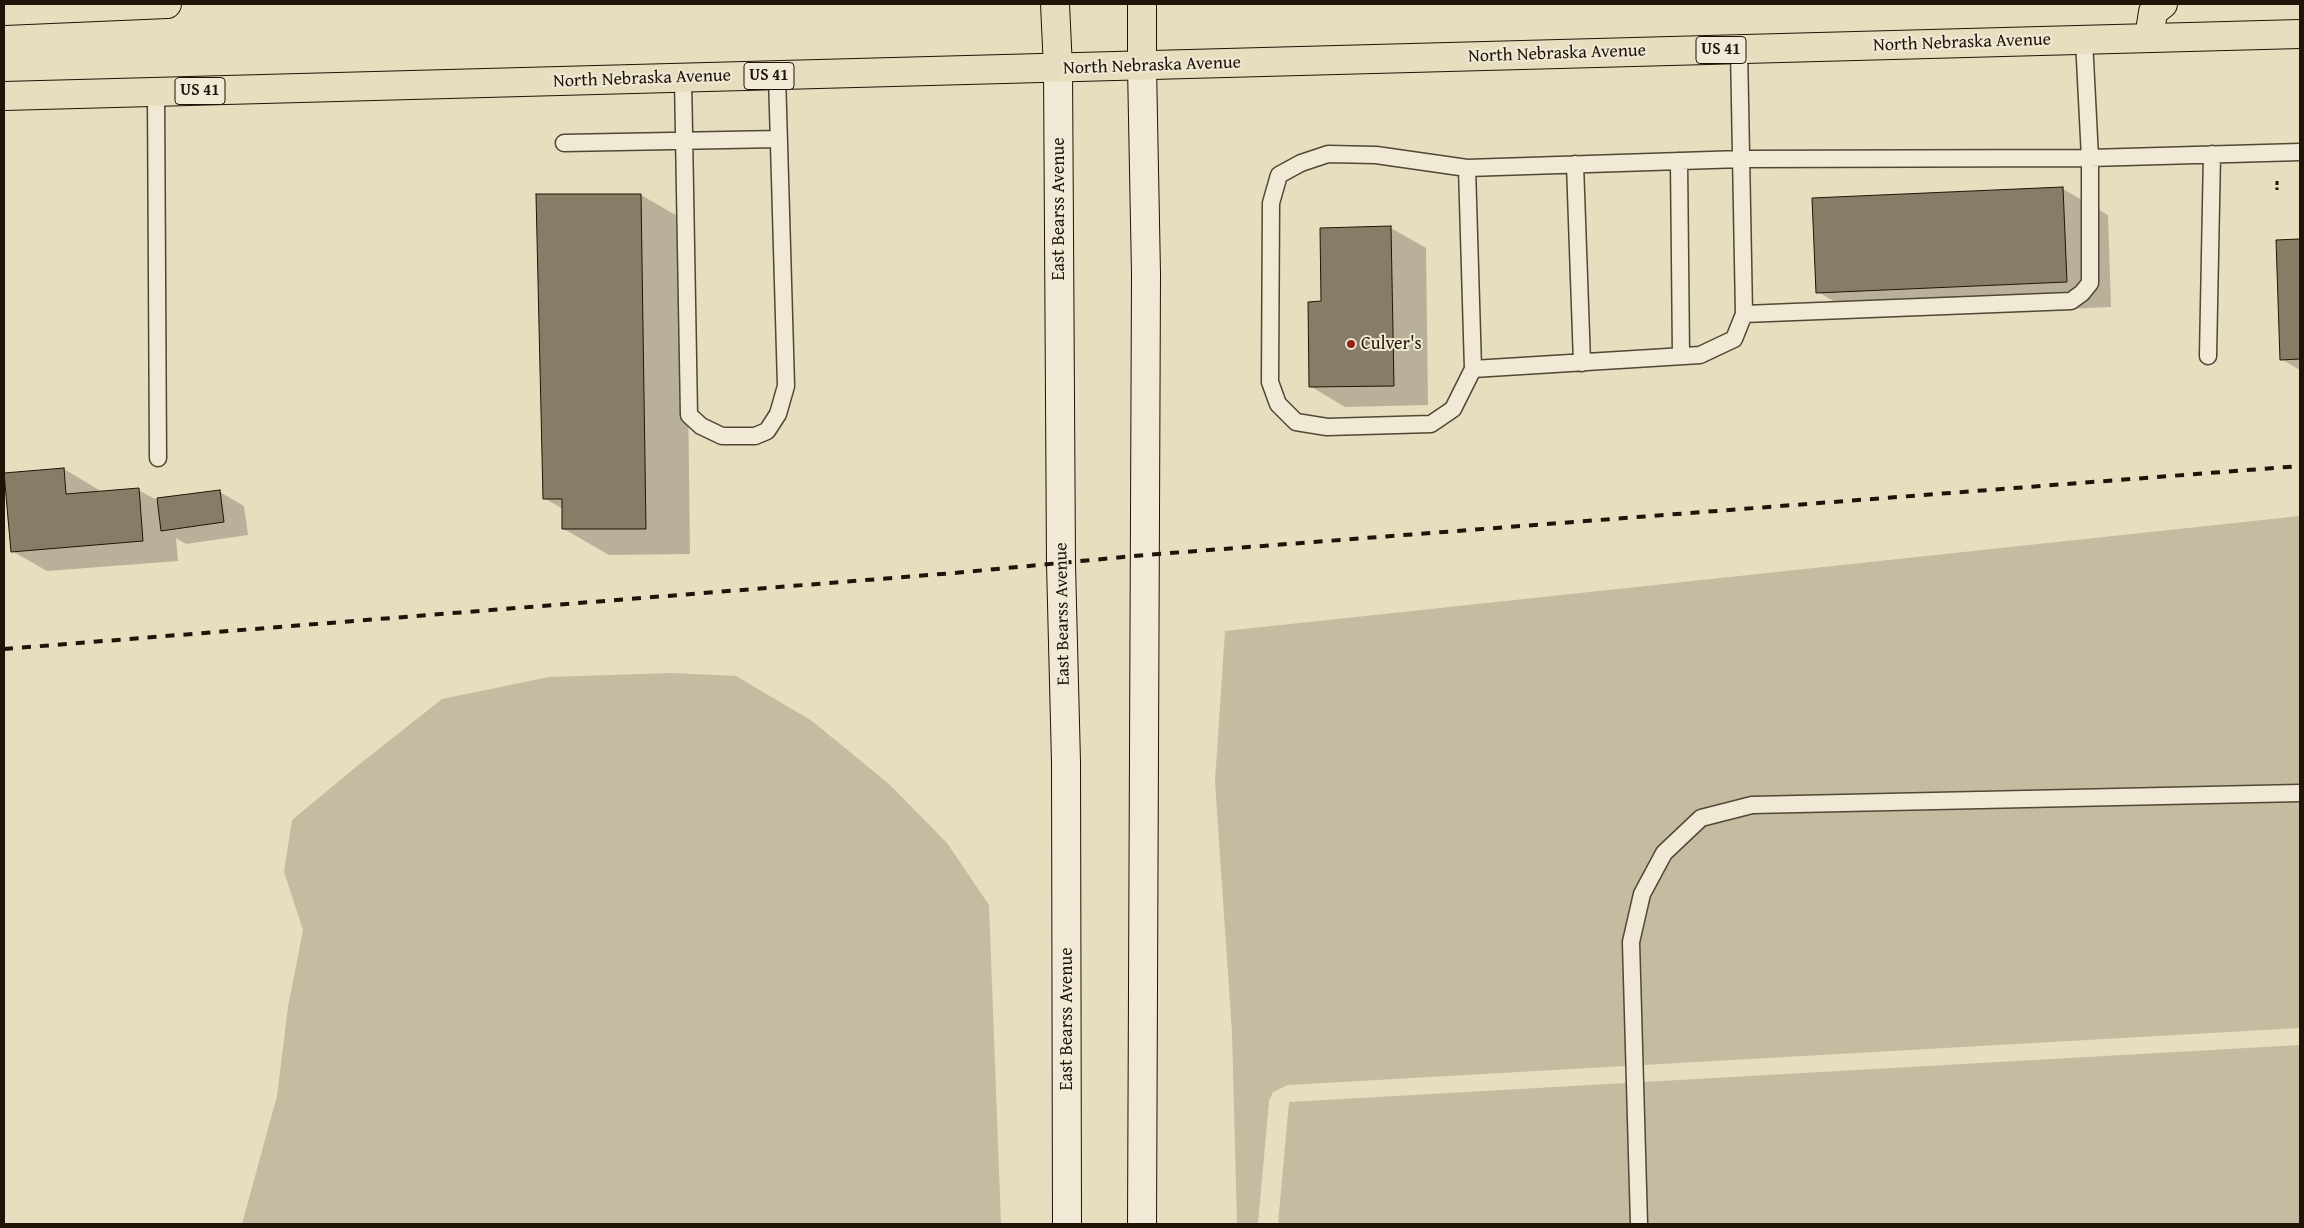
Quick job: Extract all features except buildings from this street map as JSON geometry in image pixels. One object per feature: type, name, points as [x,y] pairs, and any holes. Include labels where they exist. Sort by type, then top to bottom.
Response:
[{"type":"main road","points":[[4,11],[167,4]]},
{"type":"main road","name":"East Bearss Avenue","points":[[1055,4],[1058,68],[1061,564],[1066,762],[1067,1224]]},
{"type":"main road","points":[[1142,4],[1146,274],[1142,1224]]},
{"type":"main road","points":[[2149,38],[2153,12],[2163,4]]},
{"type":"main road","name":"North Nebraska Avenue","points":[[4,96],[2300,34]]},
{"type":"lane","points":[[1744,314],[2071,301],[2090,283],[2090,158],[2084,40]]},
{"type":"lane","points":[[1473,369],[1700,355],[1734,339],[1744,314],[1739,49]]},
{"type":"lane","points":[[683,78],[689,415],[701,426],[722,436],[755,436],[767,430],[778,414],[786,386],[777,75]]},
{"type":"lane","points":[[156,93],[158,458]]},
{"type":"lane","points":[[564,143],[779,139]]},
{"type":"lane","points":[[1467,168],[1473,369],[1453,409],[1431,424],[1327,426],[1296,422],[1278,404],[1270,382],[1271,203],[1279,175],[1301,163],[1328,154],[1376,155],[1467,168],[1742,159],[2090,158],[2300,152]]},
{"type":"lane","points":[[2208,356],[2212,154]]},
{"type":"lane","points":[[1679,161],[1681,356]]},
{"type":"lane","points":[[1575,164],[1582,363]]},
{"type":"lane","points":[[1639,1224],[1631,942],[1642,894],[1664,853],[1700,818],[1752,805],[2300,793]]},
{"type":"shaded area","points":[[2300,516],[2300,1028],[1288,1085],[1273,1092],[1269,1101],[1258,1224],[1237,1224],[1232,1033],[1215,781],[1225,631]]},
{"type":"shaded area","points":[[671,673],[736,676],[812,721],[889,784],[947,843],[989,905],[1001,1224],[242,1224],[277,1096],[288,1007],[303,930],[284,872],[292,820],[442,699],[549,677]]},
{"type":"shaded area","points":[[2300,1045],[2300,1224],[1278,1224],[1289,1102]]},
{"type":"railway","points":[[4,649],[954,573],[1145,555],[2300,466]]},
{"type":"place","name":"Culver's","points":[[1351,344]]}]
